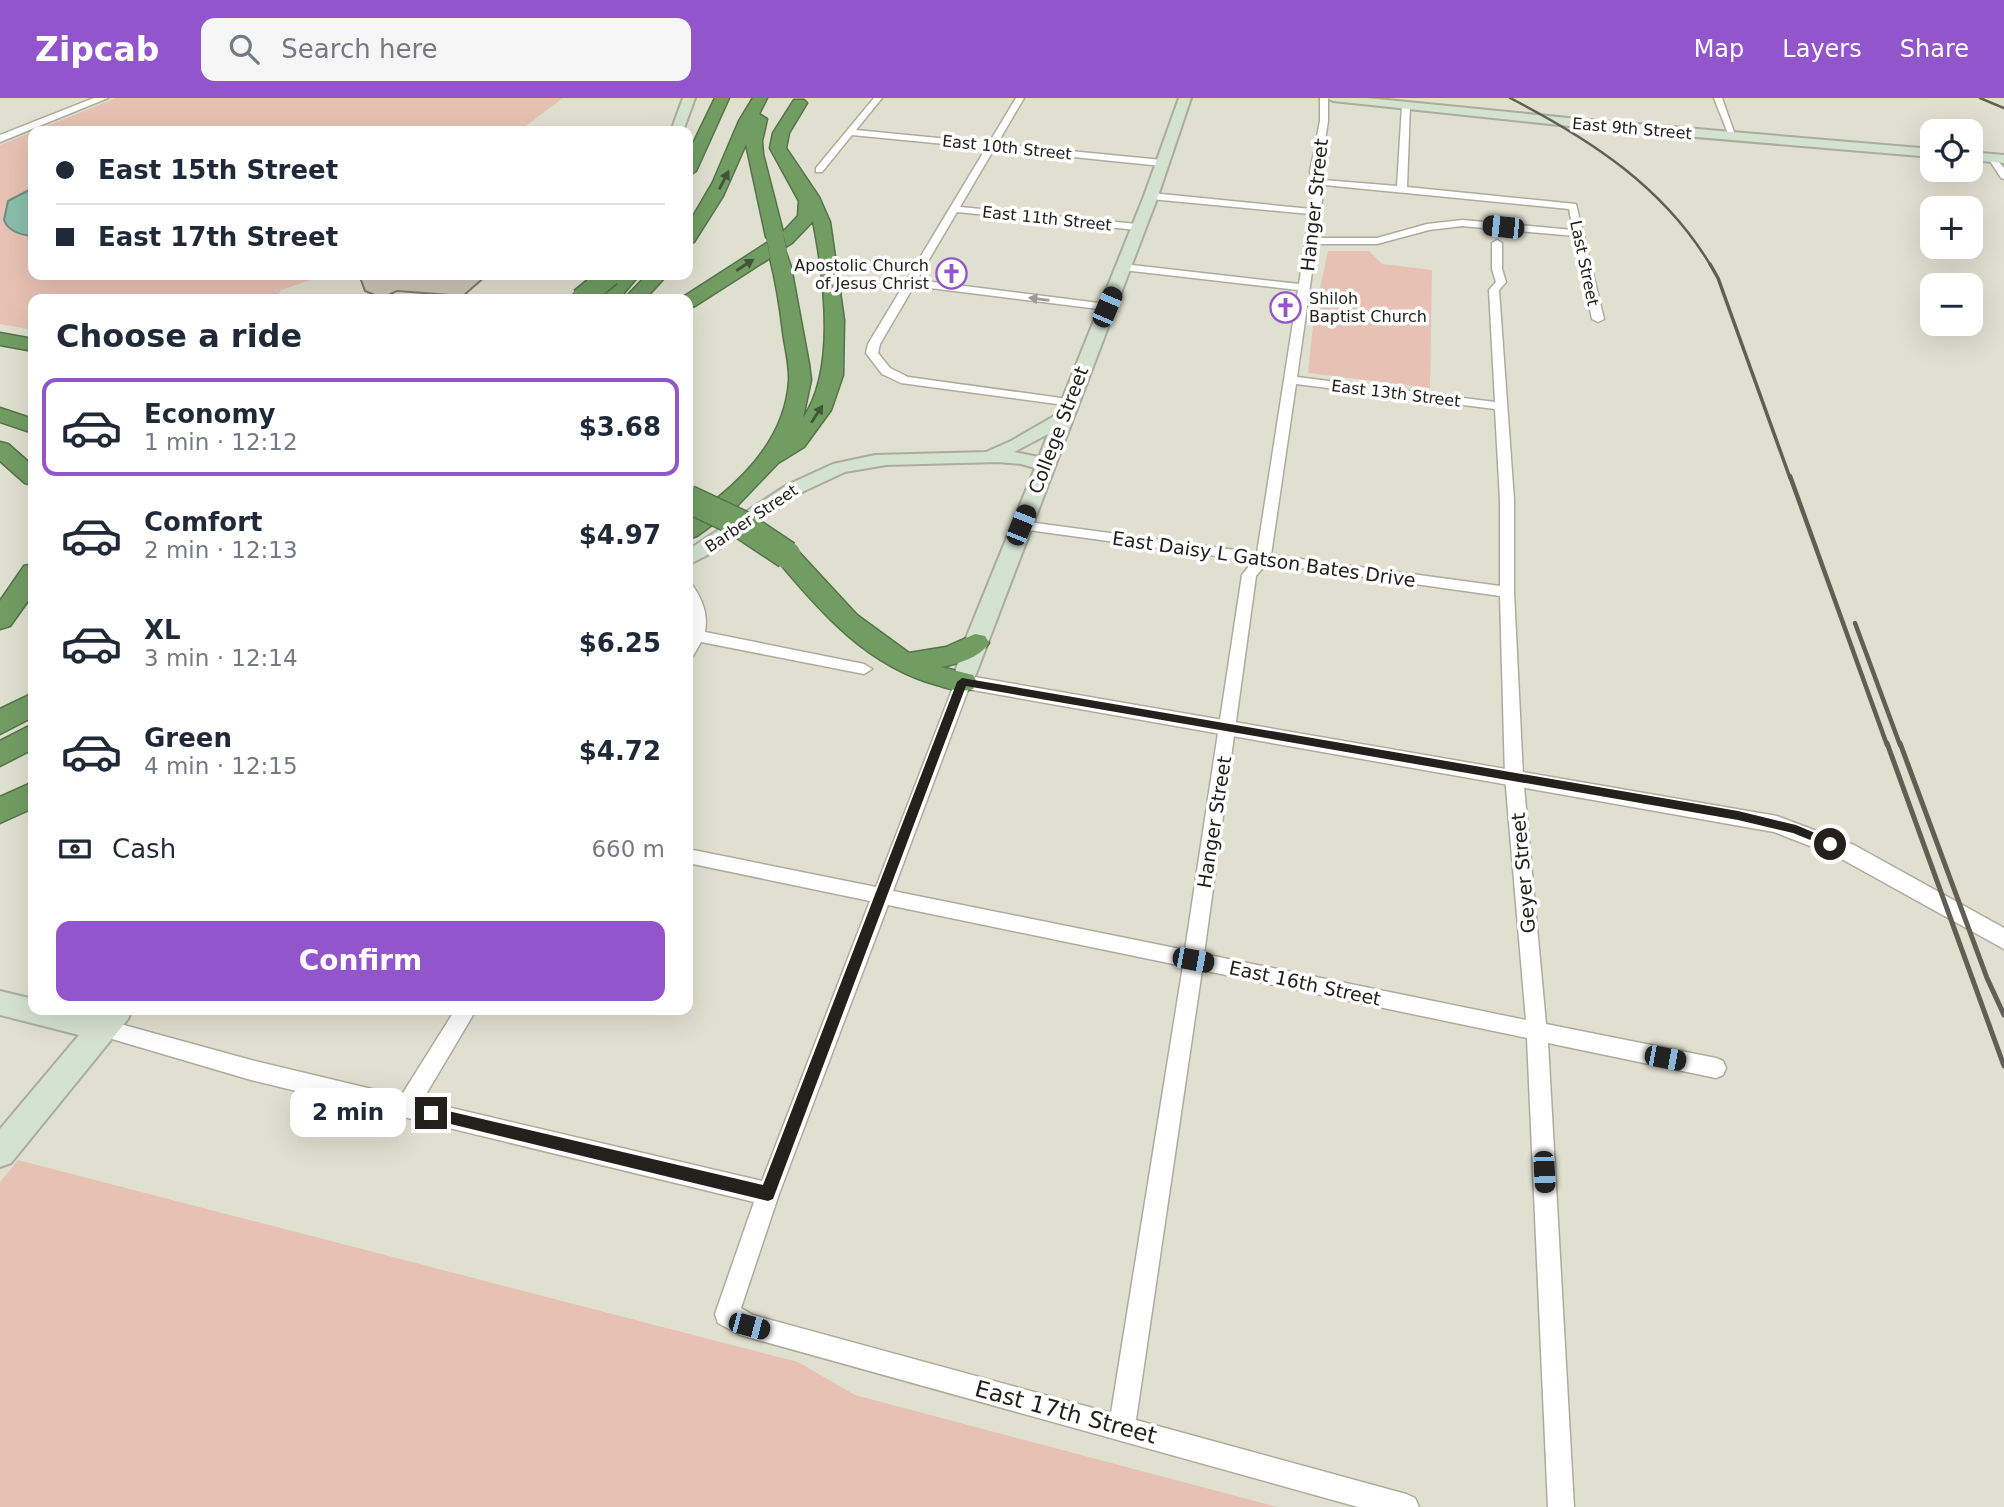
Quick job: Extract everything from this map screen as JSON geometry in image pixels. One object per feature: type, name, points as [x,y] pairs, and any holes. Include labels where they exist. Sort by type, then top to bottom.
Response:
[{"type":"highway","points":[[687,126],[696,98]]},
{"type":"highway","points":[[693,160],[722,98]]},
{"type":"highway","points":[[717,149],[736,98]]},
{"type":"highway","points":[[693,299],[786,239],[802,224],[809,209],[807,201],[778,148],[781,133],[800,100]]},
{"type":"highway","points":[[693,230],[727,176],[749,117],[758,104]]},
{"type":"highway","points":[[693,527],[731,498],[779,446],[794,412],[800,379],[777,247],[756,162],[754,141],[759,119],[758,104]]},
{"type":"highway","points":[[696,189],[708,168]]},
{"type":"highway","points":[[768,459],[788,451],[812,423],[830,392],[836,363],[836,334],[823,222],[813,196],[789,170]]},
{"type":"highway","points":[[589,294],[605,280]]},
{"type":"highway","points":[[613,294],[625,280]]},
{"type":"highway","points":[[639,294],[652,280]]},
{"type":"highway","points":[[0,415],[28,424]]},
{"type":"highway","points":[[0,449],[28,474]]},
{"type":"highway","points":[[693,501],[723,513],[757,532],[787,555],[856,632],[922,671],[962,682]]},
{"type":"highway","points":[[0,620],[28,584]]},
{"type":"highway","points":[[904,662],[927,661],[953,655],[975,643]]},
{"type":"highway","points":[[0,723],[28,706]]},
{"type":"highway","points":[[0,755],[28,738]]},
{"type":"highway","points":[[0,811],[28,797]]},
{"type":"main road","points":[[679,126],[689,98]]},
{"type":"main road","name":"College Street","points":[[962,682],[1065,411],[1151,197],[1185,98]]},
{"type":"main road","name":"East 9th Street","points":[[1333,98],[1920,152]]},
{"type":"main road","name":"Barber Street","points":[[979,457],[1017,445],[1065,411]]},
{"type":"main road","points":[[1017,445],[1047,458]]},
{"type":"main road","name":"Barber Street","points":[[693,556],[793,488],[824,472],[873,461],[1017,456],[1047,458]]},
{"type":"main road","points":[[0,1003],[28,1007]]},
{"type":"main road","points":[[82,1015],[110,1019]]},
{"type":"main road","points":[[0,1152],[110,1019]]},
{"type":"street","points":[[33,126],[103,98]]},
{"type":"street","points":[[819,170],[878,98]]},
{"type":"street","points":[[1020,98],[874,344],[872,353],[879,365],[894,376],[1065,411]]},
{"type":"street","name":"Hanger Street","points":[[1122,1427],[1229,728],[1249,575],[1263,559],[1292,380],[1320,182],[1315,172],[1324,121],[1324,98]]},
{"type":"street","points":[[1718,98],[1733,136]]},
{"type":"street","points":[[1320,182],[1402,189],[1406,106]]},
{"type":"street","points":[[0,139],[28,128]]},
{"type":"street","name":"East 10th Street","points":[[851,132],[1162,163]]},
{"type":"street","points":[[1998,159],[2004,176]]},
{"type":"street","name":"Last Street","points":[[1402,189],[1573,206],[1598,319]]},
{"type":"street","points":[[1151,197],[1315,212]]},
{"type":"street","name":"East 11th Street","points":[[956,209],[1137,227]]},
{"type":"street","points":[[1312,240],[1356,243],[1447,224],[1480,224],[1580,234]]},
{"type":"street","name":"Geyer Street","points":[[1497,243],[1497,269],[1502,282],[1494,290],[1507,500],[1507,592],[1514,776],[1537,1032],[1561,1507]]},
{"type":"street","points":[[1123,267],[1305,288]]},
{"type":"street","points":[[912,283],[1107,307]]},
{"type":"street","name":"East 13th Street","points":[[1292,380],[1500,405]]},
{"type":"street","name":"East Daisy L Gatson Bates Drive","points":[[1021,525],[1507,592]]},
{"type":"street","points":[[693,599],[699,610],[698,636],[693,644]]},
{"type":"street","points":[[698,636],[864,669]]},
{"type":"street","points":[[962,682],[1514,776],[1796,829],[1846,851],[2004,939]]},
{"type":"street","name":"College Street","points":[[727,1314],[768,1194],[962,682]]},
{"type":"street","name":"East 16th Street","points":[[693,857],[1716,1068]]},
{"type":"street","points":[[406,1107],[463,1015]]},
{"type":"street","points":[[110,1019],[251,1070],[768,1194]]},
{"type":"street","name":"East 17th Street","points":[[727,1314],[749,1326],[1406,1507]]},
{"type":"shaded area","points":[[116,98],[563,98],[526,126],[47,126]]},
{"type":"shaded area","points":[[28,134],[28,280],[311,280],[281,290],[278,294],[28,294],[28,329],[0,324],[0,145]]},
{"type":"shaded area","points":[[28,191],[28,235],[16,232],[4,220],[8,201]]},
{"type":"shaded area","points":[[1328,251],[1369,251],[1382,264],[1432,270],[1430,388],[1308,373],[1314,316]]},
{"type":"shaded area","points":[[18,1160],[798,1362],[855,1395],[1278,1507],[0,1507],[0,1182]]},
{"type":"building","points":[[361,280],[481,280],[465,294],[397,291],[391,294],[372,294],[365,291]]},
{"type":"railway","points":[[1510,98],[1569,130],[1623,168],[1671,212],[1711,266]]},
{"type":"railway","points":[[1980,98],[2004,108]]},
{"type":"railway","points":[[1710,264],[1718,278],[1790,478]]},
{"type":"railway","points":[[1790,476],[1887,745]]},
{"type":"railway","points":[[1855,623],[1900,745]]},
{"type":"railway","points":[[1887,743],[2004,1066]]},
{"type":"railway","points":[[1900,743],[1987,978],[2004,1015]]},
{"type":"place","name":"Apostolic Church of Jesus Christ","points":[[952,274]]},
{"type":"place","name":"Shiloh Baptist Church","points":[[1286,307]]},
{"type":"route","points":[[431,1113],[768,1194],[962,682],[1738,816],[1796,829],[1830,844]]}]
